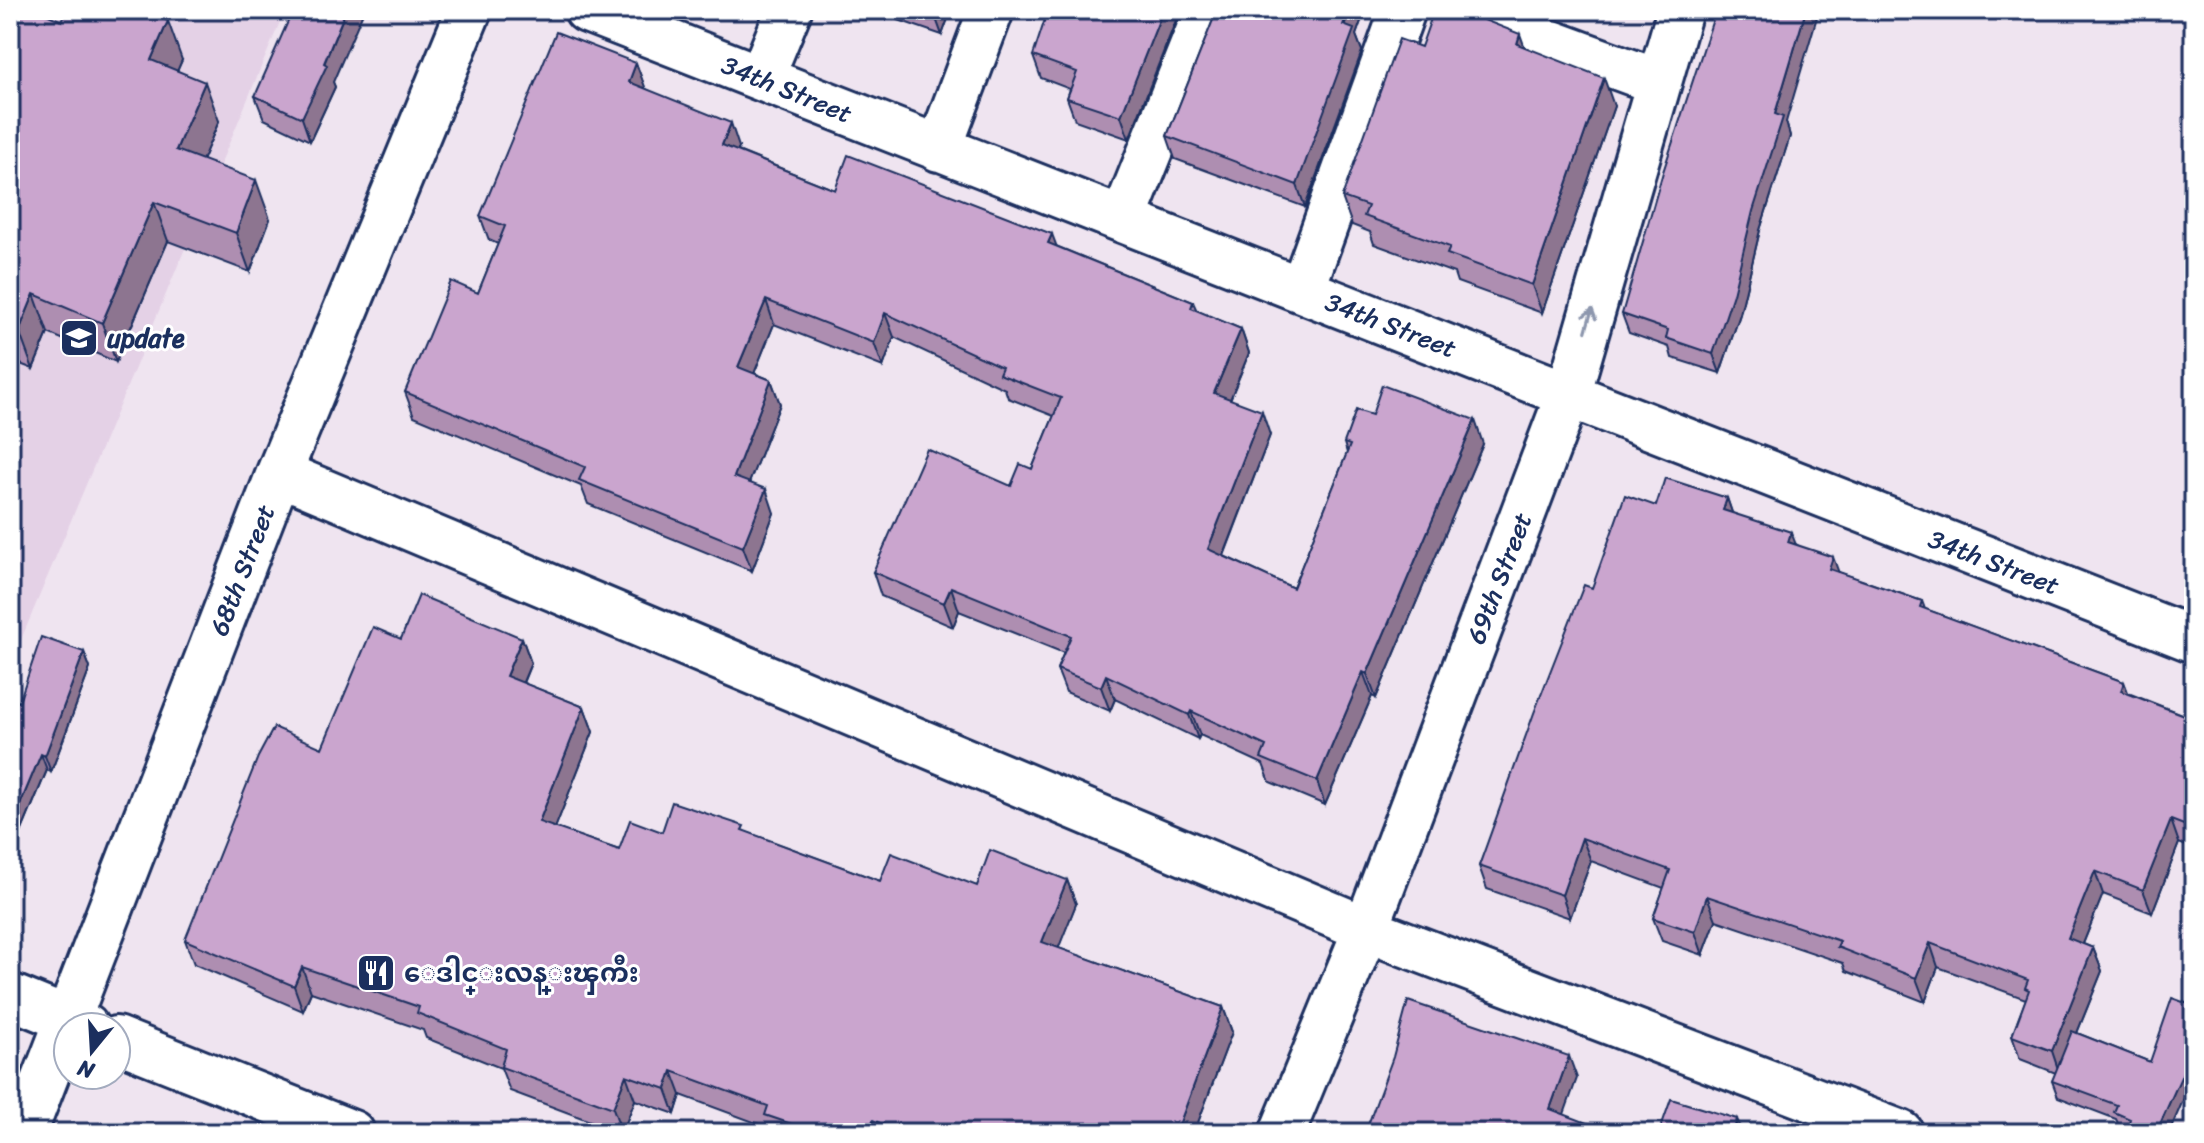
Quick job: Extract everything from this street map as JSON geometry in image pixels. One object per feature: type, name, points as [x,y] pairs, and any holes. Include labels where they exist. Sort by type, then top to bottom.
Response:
[{"type":"street","name":"68th Street","points":[[81,1011],[279,473],[469,10]]},
{"type":"street","name":"34th Street","points":[[587,10],[2194,640]]},
{"type":"street","points":[[761,78],[789,10]]},
{"type":"street","points":[[939,149],[991,10]]},
{"type":"street","points":[[1123,220],[1207,10]]},
{"type":"street","points":[[1302,290],[1403,10]]},
{"type":"street","points":[[1462,10],[1658,82]]},
{"type":"street","name":"69th Street","points":[[1282,1133],[1366,929],[1568,395],[1680,10]]},
{"type":"street","points":[[279,473],[1366,929],[1901,1133]]},
{"type":"street","points":[[10,996],[52,1013]]},
{"type":"street","points":[[132,1045],[352,1133]]},
{"type":"street","name":"68th Street","points":[[24,1133],[52,1075]]},
{"type":"shaded area","name":"update","points":[[10,10],[285,10],[10,666]]},
{"type":"building","points":[[10,10],[37,10],[62,21],[67,10],[144,10],[168,21],[151,60],[205,82],[176,150],[256,180],[236,233],[154,202],[102,323],[34,294],[19,331],[10,327]]},
{"type":"building","points":[[293,10],[346,10],[324,63],[327,65],[302,118],[255,96]]},
{"type":"building","points":[[1048,10],[1163,10],[1121,116],[1067,98],[1077,72],[1033,56]]},
{"type":"building","points":[[1217,10],[1349,10],[1343,25],[1354,29],[1297,185],[1167,136]]},
{"type":"building","points":[[1434,10],[1459,10],[1520,34],[1517,44],[1604,78],[1532,285],[1447,254],[1450,247],[1364,216],[1368,206],[1342,197],[1399,39],[1421,47]]},
{"type":"building","points":[[1716,10],[1806,10],[1775,114],[1783,117],[1713,354],[1666,338],[1668,330],[1622,314],[1663,172]]},
{"type":"building","points":[[556,32],[636,63],[629,82],[731,123],[722,145],[835,190],[848,155],[1052,234],[1048,243],[1193,302],[1191,308],[1241,329],[1214,393],[1262,411],[1208,549],[1293,588],[1350,445],[1344,443],[1356,410],[1372,415],[1382,385],[1475,420],[1367,674],[1363,672],[1317,781],[1261,758],[1266,746],[1191,711],[1189,715],[1106,675],[1101,687],[1057,669],[1071,636],[951,587],[944,603],[873,572],[927,449],[1011,486],[1020,464],[1032,469],[1061,398],[999,374],[1002,367],[885,313],[874,343],[766,300],[738,367],[771,380],[734,477],[766,489],[743,547],[579,480],[585,467],[405,392],[451,281],[478,293],[505,226],[480,216]]},
{"type":"building","points":[[1665,478],[1727,498],[1723,510],[1791,532],[1788,542],[1833,557],[1829,569],[1922,601],[1920,607],[2124,682],[2121,691],[2194,719],[2194,829],[2171,820],[2143,890],[2095,871],[2068,938],[2093,948],[2052,1051],[2012,1036],[2029,990],[2025,988],[2028,980],[1930,943],[1916,978],[1837,947],[1840,941],[1707,896],[1695,932],[1653,918],[1670,870],[1582,838],[1562,895],[1479,866],[1584,585],[1592,588],[1625,495],[1656,506]]},
{"type":"building","points":[[419,595],[522,638],[506,676],[584,707],[539,822],[619,850],[630,820],[662,832],[672,802],[744,826],[742,830],[880,881],[891,853],[977,886],[990,850],[1067,880],[1042,942],[1223,1007],[1176,1133],[905,1133],[873,1120],[869,1133],[818,1133],[765,1115],[768,1106],[672,1071],[666,1089],[626,1075],[613,1108],[501,1067],[506,1049],[417,1013],[419,1007],[302,967],[294,986],[185,940],[258,757],[274,727],[322,748],[373,627],[401,639]]},
{"type":"building","points":[[41,637],[84,652],[45,756],[41,754],[14,819],[10,817],[10,707],[13,700],[19,702]]},
{"type":"building","points":[[2172,998],[2194,1006],[2194,1048],[2156,1133],[2125,1133],[2130,1119],[2114,1112],[2117,1105],[2052,1081],[2072,1031],[2150,1062]]},
{"type":"building","points":[[1408,1001],[1569,1056],[1550,1109],[1613,1133],[1365,1133],[1393,1057]]},
{"type":"building","points":[[1671,1099],[1737,1119],[1733,1133],[1659,1133]]},
{"type":"place","name":"update","points":[[79,338]]},
{"type":"place","name":"ေဒါင္းလန္းၾကီး","points":[[376,973]]}]
